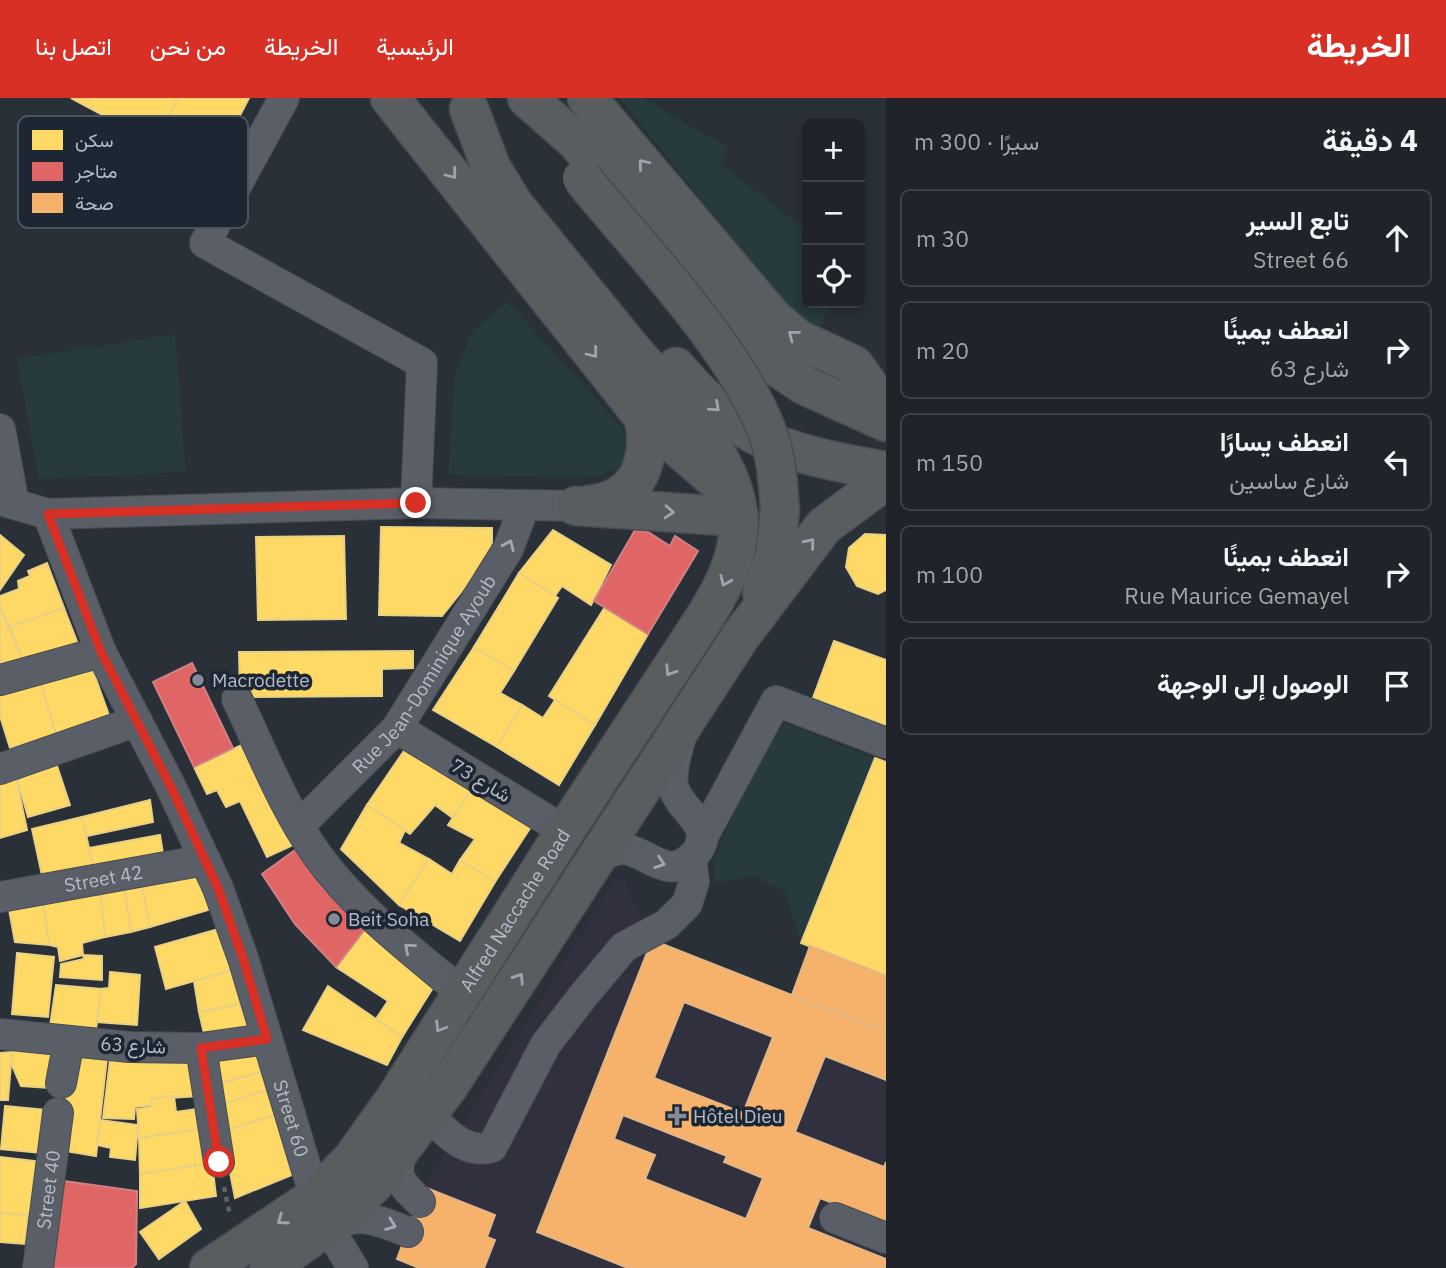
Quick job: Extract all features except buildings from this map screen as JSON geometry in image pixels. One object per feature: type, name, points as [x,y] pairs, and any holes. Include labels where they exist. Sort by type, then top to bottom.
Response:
[{"type":"highway","points":[[518,98],[721,351],[750,397],[768,436],[778,473],[780,510],[775,555],[759,601],[740,637]]},
{"type":"highway","points":[[527,98],[576,141],[761,356],[804,385],[879,396]]},
{"type":"highway","points":[[587,98],[773,318],[879,396]]},
{"type":"highway","points":[[464,104],[678,370],[718,410],[744,430],[785,450],[880,484]]},
{"type":"highway","points":[[464,104],[491,167],[514,205],[709,443],[737,507]]},
{"type":"highway","points":[[404,106],[644,418],[737,507]]},
{"type":"highway","points":[[576,506],[603,504],[626,491],[643,470],[649,444],[644,418]]},
{"type":"highway","points":[[740,637],[824,526],[880,484]]},
{"type":"highway","points":[[576,506],[737,507]]},
{"type":"highway","name":"Alfred Naccache Road","points":[[336,1241],[353,1158],[395,1100],[461,992],[725,584],[736,554],[737,507]]},
{"type":"highway","name":"Alfred Naccache Road","points":[[238,1262],[336,1241],[417,1127],[597,859],[740,637]]},
{"type":"street","points":[[248,164],[284,98]]},
{"type":"street","points":[[213,228],[205,243],[422,363],[416,503]]},
{"type":"street","points":[[0,429],[7,502],[48,514],[416,503],[576,506]]},
{"type":"street","name":"Rue Jean-Dominique Ayoub","points":[[299,826],[397,728],[508,549],[524,507]]},
{"type":"street","name":"Street 60","points":[[48,514],[101,652],[205,859],[243,958],[267,1039],[336,1241]]},
{"type":"street","points":[[0,680],[101,652]]},
{"type":"street","points":[[237,699],[299,826],[317,856],[363,908],[461,992]]},
{"type":"street","points":[[597,859],[619,849],[638,852],[660,865],[682,864],[696,849],[776,701],[886,743]]},
{"type":"street","points":[[0,769],[137,721]]},
{"type":"street","points":[[420,1202],[401,1184],[397,1166],[417,1127],[466,1148],[480,1151],[492,1147],[546,1044],[583,996],[624,947],[667,924],[687,904],[694,882],[698,820],[680,801],[673,787],[674,760],[683,727]]},
{"type":"street","name":"شارع 73","points":[[397,728],[565,831]]},
{"type":"street","name":"Street 42","points":[[0,897],[205,859]]},
{"type":"street","name":"شارع 63","points":[[0,1034],[130,1047],[201,1048],[267,1039]]},
{"type":"street","points":[[61,1083],[69,1041]]},
{"type":"street","points":[[201,1048],[219,1162]]},
{"type":"street","name":"Street 40","points":[[38,1268],[58,1113]]},
{"type":"street","points":[[336,1241],[351,1217],[375,1219],[408,1232]]},
{"type":"street","points":[[835,1218],[886,1238]]},
{"type":"path","points":[[219,1162],[238,1262]]},
{"type":"shaded area","name":"Hôtel Dieu","points":[[616,879],[624,879],[652,940],[886,1032],[886,1268],[484,1268],[494,1240],[487,1237],[495,1215],[424,1187]]},
{"type":"green space","points":[[620,98],[641,98],[728,148],[719,163],[802,227],[802,308],[828,308],[818,331],[796,319]]},
{"type":"green space","points":[[507,301],[623,429],[630,456],[618,469],[587,478],[448,474],[455,376],[472,332]]},
{"type":"green space","points":[[175,334],[186,472],[39,479],[17,359]]},
{"type":"green space","points":[[784,723],[875,758],[801,943],[785,891],[752,876],[715,883],[714,861],[741,792]]},
{"type":"place","name":"Macrodette","points":[[198,680]]},
{"type":"place","name":"Beit Soha","points":[[334,919]]},
{"type":"place","name":"Hôtel Dieu","points":[[677,1116]]},
{"type":"route","points":[[219,1162],[201,1048],[267,1039],[243,958],[218,888],[171,787],[101,652],[83,612],[48,514],[416,503]]}]
